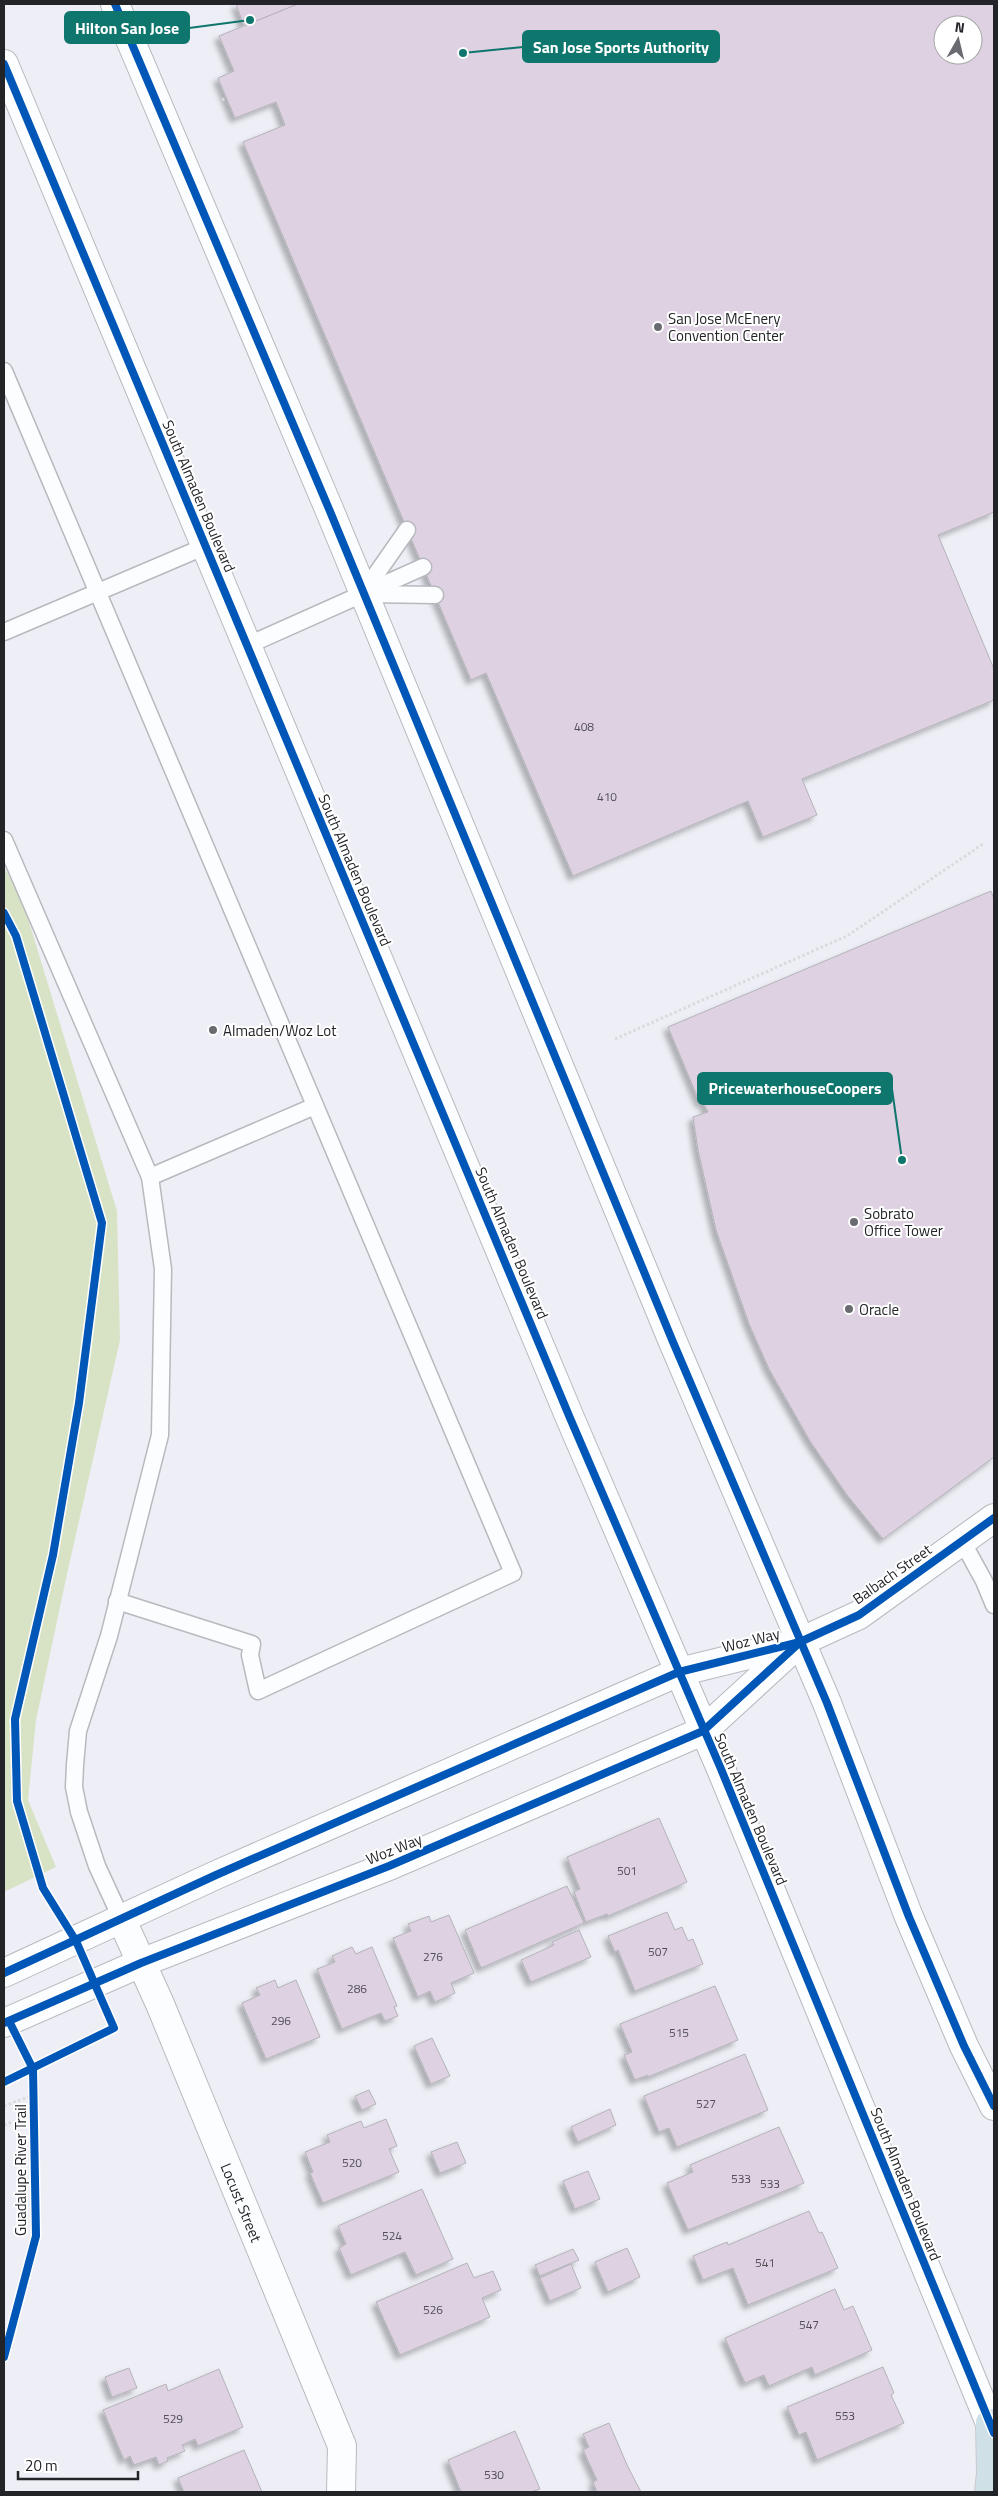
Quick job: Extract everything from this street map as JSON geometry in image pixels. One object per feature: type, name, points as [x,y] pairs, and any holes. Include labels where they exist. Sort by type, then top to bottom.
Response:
[{"type":"highway","points":[[989,2492],[992,2428]]},
{"type":"main road","points":[[115,4],[363,593],[680,1360],[827,1703],[909,1917],[964,2046],[994,2106]]},
{"type":"main road","name":"South Almaden Boulevard","points":[[4,64],[246,646],[724,1778],[992,2428]]},
{"type":"main road","name":"Balbach Street","points":[[800,1642],[859,1615],[994,1518]]},
{"type":"main road","name":"Woz Way","points":[[4,1973],[121,1918],[678,1672],[800,1642]]},
{"type":"main road","name":"Woz Way","points":[[4,2022],[141,1963],[389,1866],[703,1730],[800,1642]]},
{"type":"main road","name":"Locust Street","points":[[121,1918],[342,2446],[341,2492]]},
{"type":"lane","points":[[4,371],[513,1574],[258,1691],[250,1655],[252,1644],[118,1601]]},
{"type":"lane","points":[[363,593],[407,530]]},
{"type":"lane","points":[[4,632],[206,546]]},
{"type":"lane","points":[[246,646],[423,567]]},
{"type":"lane","points":[[363,593],[435,596]]},
{"type":"lane","points":[[4,840],[150,1177],[163,1269],[160,1435],[118,1601],[78,1731],[74,1787],[79,1812],[97,1866],[121,1918]]},
{"type":"lane","points":[[150,1177],[315,1106]]},
{"type":"lane","points":[[962,1541],[994,1605]]},
{"type":"path","points":[[615,1039],[847,936],[983,844]]},
{"type":"path","points":[[4,2106],[34,2095]]},
{"type":"path","points":[[4,2125],[34,2114]]},
{"type":"green space","points":[[4,867],[23,902],[117,1211],[120,1340],[36,1720],[28,1800],[56,1867],[4,1892]]},
{"type":"building","points":[[236,4],[298,4],[244,26]]},
{"type":"building","name":"San Jose McEnery Convention Center","points":[[298,4],[994,4],[994,512],[938,535],[994,669],[994,700],[802,779],[817,815],[763,837],[748,801],[573,876],[486,673],[471,680],[243,142],[285,125],[276,102],[235,118],[218,78],[234,71],[219,36]]},
{"type":"building","name":"Sobrato Office Tower","points":[[991,891],[994,899],[994,1457],[883,1539],[847,1495],[810,1441],[769,1369],[749,1324],[716,1230],[698,1150],[693,1117],[708,1112],[703,1102],[700,1103],[668,1027]]},
{"type":"building","points":[[659,1818],[687,1882],[608,1916],[607,1914],[586,1922],[574,1892],[580,1889],[567,1857]]},
{"type":"building","points":[[567,1886],[584,1923],[481,1968],[465,1930]]},
{"type":"building","points":[[667,1912],[675,1930],[682,1927],[688,1941],[693,1939],[703,1964],[635,1991],[618,1950],[615,1952],[608,1936]]},
{"type":"building","points":[[449,1915],[474,1973],[451,1983],[455,1993],[435,2002],[430,1991],[418,1997],[393,1938],[411,1931],[408,1924],[429,1916],[431,1922]]},
{"type":"building","points":[[579,1930],[591,1957],[531,1982],[521,1960],[554,1945],[552,1942]]},
{"type":"building","points":[[352,1947],[356,1954],[372,1947],[397,2006],[394,2007],[398,2016],[385,2021],[381,2013],[342,2029],[317,1969],[335,1962],[332,1956]]},
{"type":"building","points":[[275,1980],[278,1988],[296,1980],[320,2037],[266,2059],[242,2003],[260,1995],[256,1988]]},
{"type":"building","points":[[715,1986],[738,2040],[648,2077],[648,2075],[635,2080],[624,2055],[632,2052],[620,2024]]},
{"type":"building","points":[[432,2038],[450,2076],[431,2084],[414,2046]]},
{"type":"building","points":[[745,2054],[768,2110],[677,2147],[669,2128],[659,2132],[644,2096]]},
{"type":"building","points":[[369,2090],[376,2104],[362,2110],[355,2096]]},
{"type":"building","points":[[610,2109],[616,2125],[578,2142],[571,2127]]},
{"type":"building","points":[[386,2119],[397,2146],[389,2149],[399,2172],[323,2203],[310,2173],[313,2172],[305,2152],[330,2142],[327,2135],[361,2121],[364,2128]]},
{"type":"building","points":[[779,2127],[804,2183],[688,2230],[667,2183],[693,2172],[690,2165]]},
{"type":"building","points":[[457,2142],[466,2163],[440,2173],[431,2152]]},
{"type":"building","points":[[588,2171],[600,2199],[575,2209],[563,2181]]},
{"type":"building","points":[[422,2189],[453,2259],[416,2275],[405,2252],[351,2275],[339,2248],[346,2244],[338,2226]]},
{"type":"building","points":[[809,2211],[819,2233],[822,2232],[838,2268],[748,2305],[733,2268],[703,2280],[693,2256],[727,2242],[728,2245]]},
{"type":"building","points":[[627,2248],[640,2277],[608,2292],[595,2262]]},
{"type":"building","points":[[573,2249],[579,2260],[540,2276],[535,2265]]},
{"type":"building","points":[[467,2263],[474,2278],[493,2271],[501,2290],[482,2298],[490,2317],[400,2355],[376,2302]]},
{"type":"building","points":[[571,2264],[581,2288],[550,2301],[540,2278]]},
{"type":"building","points":[[835,2289],[844,2310],[853,2306],[872,2350],[815,2375],[812,2367],[769,2386],[764,2375],[745,2383],[725,2338]]},
{"type":"building","points":[[883,2367],[894,2393],[891,2395],[904,2423],[817,2460],[806,2432],[799,2435],[787,2407]]},
{"type":"building","points":[[129,2368],[137,2388],[112,2397],[105,2377]]},
{"type":"building","points":[[219,2369],[243,2427],[198,2446],[195,2439],[182,2445],[185,2451],[167,2458],[168,2461],[159,2465],[156,2457],[134,2465],[130,2456],[124,2460],[103,2410],[166,2384],[168,2391]]},
{"type":"building","points":[[609,2423],[641,2492],[597,2492],[593,2482],[597,2480],[583,2450],[589,2447],[583,2434]]},
{"type":"building","points":[[515,2431],[540,2489],[531,2492],[461,2492],[448,2460]]},
{"type":"building","points":[[244,2450],[262,2492],[184,2492],[178,2478]]},
{"type":"cycle path","points":[[115,4],[329,509],[673,1342],[827,1703],[909,1917],[964,2046],[994,2106]]},
{"type":"cycle path","points":[[4,64],[570,1418],[721,1769],[994,2433]]},
{"type":"cycle path","points":[[4,913],[16,936],[102,1223],[79,1403],[53,1555],[15,1719],[17,1801],[43,1888],[76,1941],[114,2028],[4,2082]]},
{"type":"cycle path","points":[[4,1973],[216,1875],[679,1672],[800,1642],[859,1615],[994,1518]]},
{"type":"cycle path","points":[[4,2023],[141,1963],[389,1866],[703,1731],[798,1644]]},
{"type":"cycle path","name":"Guadalupe River Trail","points":[[4,2357],[36,2236],[33,2069],[9,2021]]},
{"type":"place","name":"Hilton San Jose","points":[[250,20]]},
{"type":"place","name":"San Jose Sports Authority","points":[[463,53]]},
{"type":"place","name":"San Jose McEnery Convention Center","points":[[658,327]]},
{"type":"place","name":"Almaden/Woz Lot","points":[[213,1030]]},
{"type":"place","name":"PricewaterhouseCoopers","points":[[902,1160]]},
{"type":"place","name":"Sobrato Office Tower","points":[[854,1222]]},
{"type":"place","name":"Oracle","points":[[849,1309]]}]
